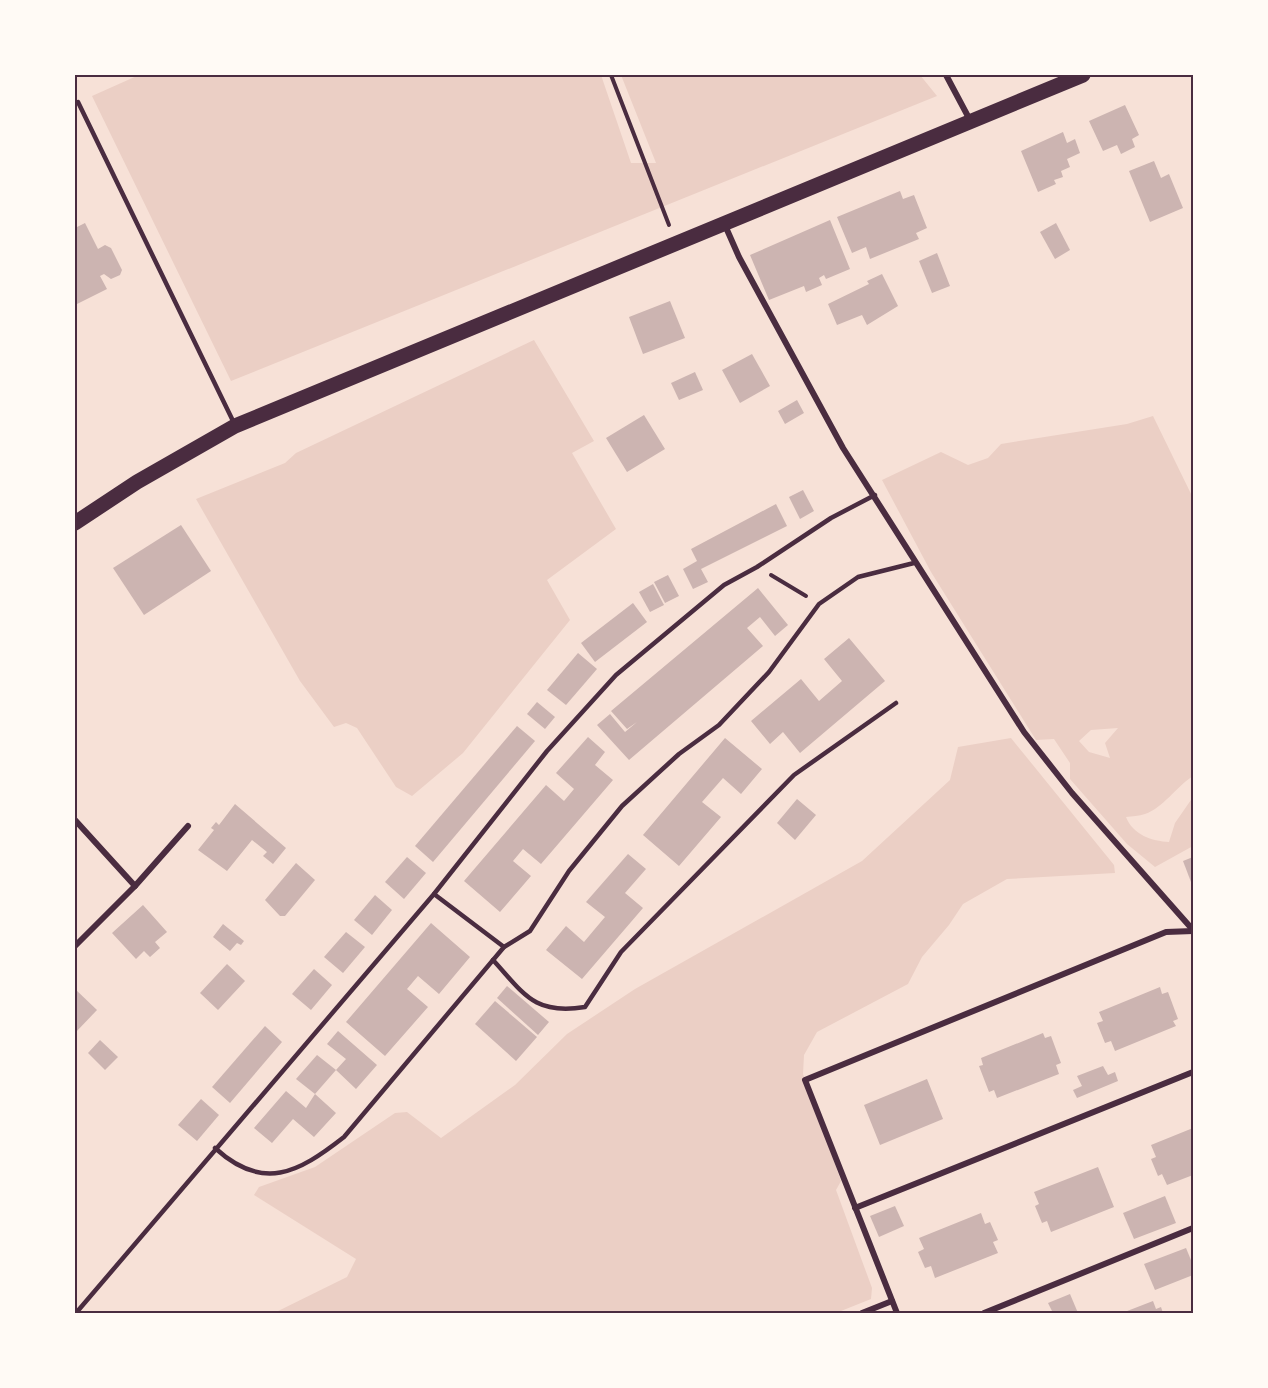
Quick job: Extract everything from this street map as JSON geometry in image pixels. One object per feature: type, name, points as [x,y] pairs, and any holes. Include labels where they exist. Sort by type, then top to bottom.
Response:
[{"type":"main road","points":[[75,523],[137,482],[235,426],[1083,75]]},
{"type":"street","points":[[946,75],[971,123]]},
{"type":"street","points":[[724,222],[739,256],[843,448],[875,495],[914,563],[1024,732],[1072,793],[1193,930]]},
{"type":"street","points":[[75,820],[135,886]]},
{"type":"street","points":[[75,946],[135,886],[188,826]]},
{"type":"street","points":[[897,1313],[805,1080],[1166,932],[1193,930]]},
{"type":"street","points":[[855,1208],[1193,1072]]},
{"type":"street","points":[[984,1313],[1193,1228]]},
{"type":"street","points":[[862,1313],[892,1301]]},
{"type":"lane","points":[[78,102],[235,426]]},
{"type":"lane","points":[[76,1313],[434,894],[547,751],[616,675],[724,585],[757,567],[831,518],[875,495]]},
{"type":"lane","points":[[215,1148],[232,1164],[270,1175],[311,1163],[344,1137],[504,947],[530,931],[569,870],[622,806],[679,754],[719,725],[769,672],[819,604],[858,577],[914,563]]},
{"type":"lane","points":[[493,960],[530,1000],[559,1011],[585,1007],[621,952],[794,775],[896,703]]},
{"type":"lane","points":[[434,894],[504,947]]},
{"type":"path","points":[[611,75],[675,242]]},
{"type":"path","points":[[757,567],[819,604]]},
{"type":"shaded area","points":[[139,75],[601,75],[631,163],[656,163],[621,75],[920,75],[937,96],[231,381],[92,96]]},
{"type":"shaded area","points":[[534,340],[594,441],[572,453],[616,529],[547,580],[570,620],[463,753],[412,796],[396,787],[357,728],[346,723],[334,727],[300,681],[196,499],[285,463],[296,453]]},
{"type":"shaded area","points":[[1153,416],[1193,498],[1193,776],[1152,811],[1143,815],[1126,817],[1138,833],[1169,842],[1175,823],[1193,797],[1193,846],[1155,867],[1127,844],[1070,779],[1070,763],[1054,739],[1036,740],[931,572],[882,480],[941,452],[968,465],[988,458],[1001,444],[1127,424]],"holes":[[[1118,728],[1105,743],[1110,758],[1089,752],[1079,741],[1091,730]]]},
{"type":"shaded area","points":[[1011,738],[1114,865],[1115,873],[1007,879],[963,904],[922,957],[908,984],[817,1032],[804,1055],[803,1074],[841,1181],[836,1190],[872,1288],[871,1299],[836,1313],[274,1313],[347,1277],[356,1259],[254,1195],[259,1187],[315,1167],[395,1113],[407,1112],[441,1138],[515,1085],[567,1034],[635,989],[862,861],[950,780],[958,747]]},
{"type":"building","points":[[1125,105],[1139,135],[1132,139],[1135,147],[1121,154],[1117,145],[1103,151],[1089,121]]},
{"type":"building","points":[[1063,132],[1067,143],[1075,139],[1080,153],[1067,159],[1070,167],[1061,171],[1063,177],[1054,180],[1056,184],[1038,192],[1021,151]]},
{"type":"building","points":[[1154,161],[1161,178],[1169,174],[1183,208],[1150,222],[1129,171]]},
{"type":"building","points":[[900,191],[903,199],[914,195],[927,228],[916,233],[919,239],[870,259],[866,247],[852,253],[837,217]]},
{"type":"building","points":[[830,220],[850,269],[826,279],[824,275],[819,278],[822,285],[806,292],[804,286],[769,300],[750,255]]},
{"type":"building","points":[[85,223],[98,249],[105,245],[111,248],[122,270],[120,275],[111,279],[104,274],[100,276],[107,289],[75,305],[75,228]]},
{"type":"building","points":[[1056,223],[1070,250],[1055,259],[1040,232]]},
{"type":"building","points":[[937,253],[950,286],[932,293],[919,261]]},
{"type":"building","points":[[882,274],[898,306],[867,325],[862,315],[837,325],[828,304],[869,284],[867,281]]},
{"type":"building","points":[[670,301],[685,338],[643,354],[629,317]]},
{"type":"building","points":[[752,354],[770,386],[740,403],[722,370]]},
{"type":"building","points":[[695,372],[703,390],[679,400],[671,383]]},
{"type":"building","points":[[797,400],[804,413],[785,424],[778,411]]},
{"type":"building","points":[[644,415],[665,449],[627,472],[606,438]]},
{"type":"building","points":[[803,490],[814,511],[800,519],[789,497]]},
{"type":"building","points":[[776,504],[787,526],[701,569],[708,582],[693,589],[683,569],[697,561],[691,549]]},
{"type":"building","points":[[181,525],[211,571],[144,615],[113,568]]},
{"type":"building","points":[[668,575],[679,596],[665,603],[654,582]]},
{"type":"building","points":[[653,584],[664,605],[650,612],[639,592]]},
{"type":"building","points":[[758,588],[788,625],[775,636],[760,617],[747,628],[763,646],[629,760],[597,725],[610,714],[625,732],[637,722],[627,729],[611,711]]},
{"type":"building","points":[[633,603],[647,622],[595,662],[581,643]]},
{"type":"building","points":[[849,638],[885,681],[800,753],[783,732],[770,744],[751,721],[801,679],[819,701],[842,681],[824,659]]},
{"type":"building","points":[[578,653],[597,669],[566,705],[547,690]]},
{"type":"building","points":[[537,702],[555,717],[545,729],[527,714]]},
{"type":"building","points":[[517,726],[535,741],[433,862],[415,846]]},
{"type":"building","points":[[588,737],[605,752],[595,765],[613,780],[541,864],[523,849],[513,861],[531,876],[500,912],[464,881],[546,785],[564,801],[574,789],[556,773]]},
{"type":"building","points":[[725,738],[762,769],[741,794],[723,778],[702,802],[721,817],[679,866],[643,835]]},
{"type":"building","points":[[797,799],[816,815],[795,840],[777,823]]},
{"type":"building","points":[[235,804],[286,848],[273,864],[263,856],[267,852],[252,840],[227,871],[198,850],[214,830],[211,828],[216,822],[219,825]]},
{"type":"building","points":[[628,854],[646,869],[625,893],[643,908],[582,979],[546,950],[566,926],[584,942],[605,917],[586,902]]},
{"type":"building","points":[[407,857],[426,873],[404,899],[385,882]]},
{"type":"building","points":[[1193,857],[1193,882],[1191,882],[1183,861]]},
{"type":"building","points":[[296,863],[315,880],[285,916],[280,916],[265,900]]},
{"type":"building","points":[[375,895],[392,910],[372,935],[354,920]]},
{"type":"building","points":[[143,905],[167,932],[155,942],[160,948],[150,957],[144,951],[136,959],[112,933]]},
{"type":"building","points":[[431,923],[470,957],[439,994],[418,976],[407,989],[428,1007],[385,1056],[346,1022]]},
{"type":"building","points":[[223,924],[244,941],[241,945],[237,943],[230,951],[213,937]]},
{"type":"building","points":[[346,932],[365,947],[343,973],[324,957]]},
{"type":"building","points":[[227,964],[245,981],[218,1010],[200,993]]},
{"type":"building","points":[[314,969],[332,985],[311,1010],[292,994]]},
{"type":"building","points":[[507,986],[549,1022],[538,1035],[497,998]]},
{"type":"building","points":[[1160,987],[1162,994],[1168,992],[1178,1019],[1173,1021],[1176,1026],[1115,1051],[1111,1041],[1105,1043],[1097,1023],[1103,1021],[1099,1012]]},
{"type":"building","points":[[75,989],[97,1010],[75,1033]]},
{"type":"building","points":[[495,1001],[537,1037],[516,1061],[475,1024]]},
{"type":"building","points":[[265,1026],[282,1042],[230,1103],[212,1087]]},
{"type":"building","points":[[338,1031],[377,1065],[356,1089],[336,1070],[346,1059],[327,1044]]},
{"type":"building","points":[[1043,1033],[1045,1038],[1051,1036],[1061,1063],[1056,1065],[1059,1074],[997,1098],[994,1090],[989,1092],[979,1066],[983,1065],[981,1058]]},
{"type":"building","points":[[100,1040],[118,1057],[105,1070],[88,1053]]},
{"type":"building","points":[[317,1055],[336,1070],[315,1094],[296,1079]]},
{"type":"building","points":[[1103,1066],[1108,1075],[1115,1072],[1118,1081],[1077,1098],[1073,1090],[1082,1086],[1077,1076]]},
{"type":"building","points":[[927,1079],[943,1119],[880,1145],[864,1105]]},
{"type":"building","points":[[286,1091],[306,1108],[315,1094],[336,1113],[314,1137],[293,1119],[272,1143],[254,1128]]},
{"type":"building","points":[[201,1099],[219,1115],[197,1141],[178,1125]]},
{"type":"building","points":[[1193,1128],[1193,1175],[1167,1185],[1162,1174],[1158,1176],[1151,1159],[1156,1157],[1151,1145]]},
{"type":"building","points":[[1098,1167],[1114,1207],[1051,1232],[1047,1221],[1042,1223],[1035,1206],[1039,1204],[1034,1192]]},
{"type":"building","points":[[1165,1196],[1176,1223],[1134,1239],[1123,1213]]},
{"type":"building","points":[[895,1206],[904,1226],[879,1237],[870,1216]]},
{"type":"building","points":[[981,1213],[985,1224],[990,1222],[998,1240],[993,1242],[998,1253],[935,1278],[931,1266],[925,1268],[918,1252],[924,1249],[919,1238]]},
{"type":"building","points":[[1186,1248],[1193,1265],[1193,1275],[1155,1290],[1144,1264]]},
{"type":"building","points":[[1070,1294],[1078,1313],[1053,1313],[1048,1303]]},
{"type":"building","points":[[1153,1301],[1156,1309],[1161,1307],[1163,1313],[1122,1313]]}]
